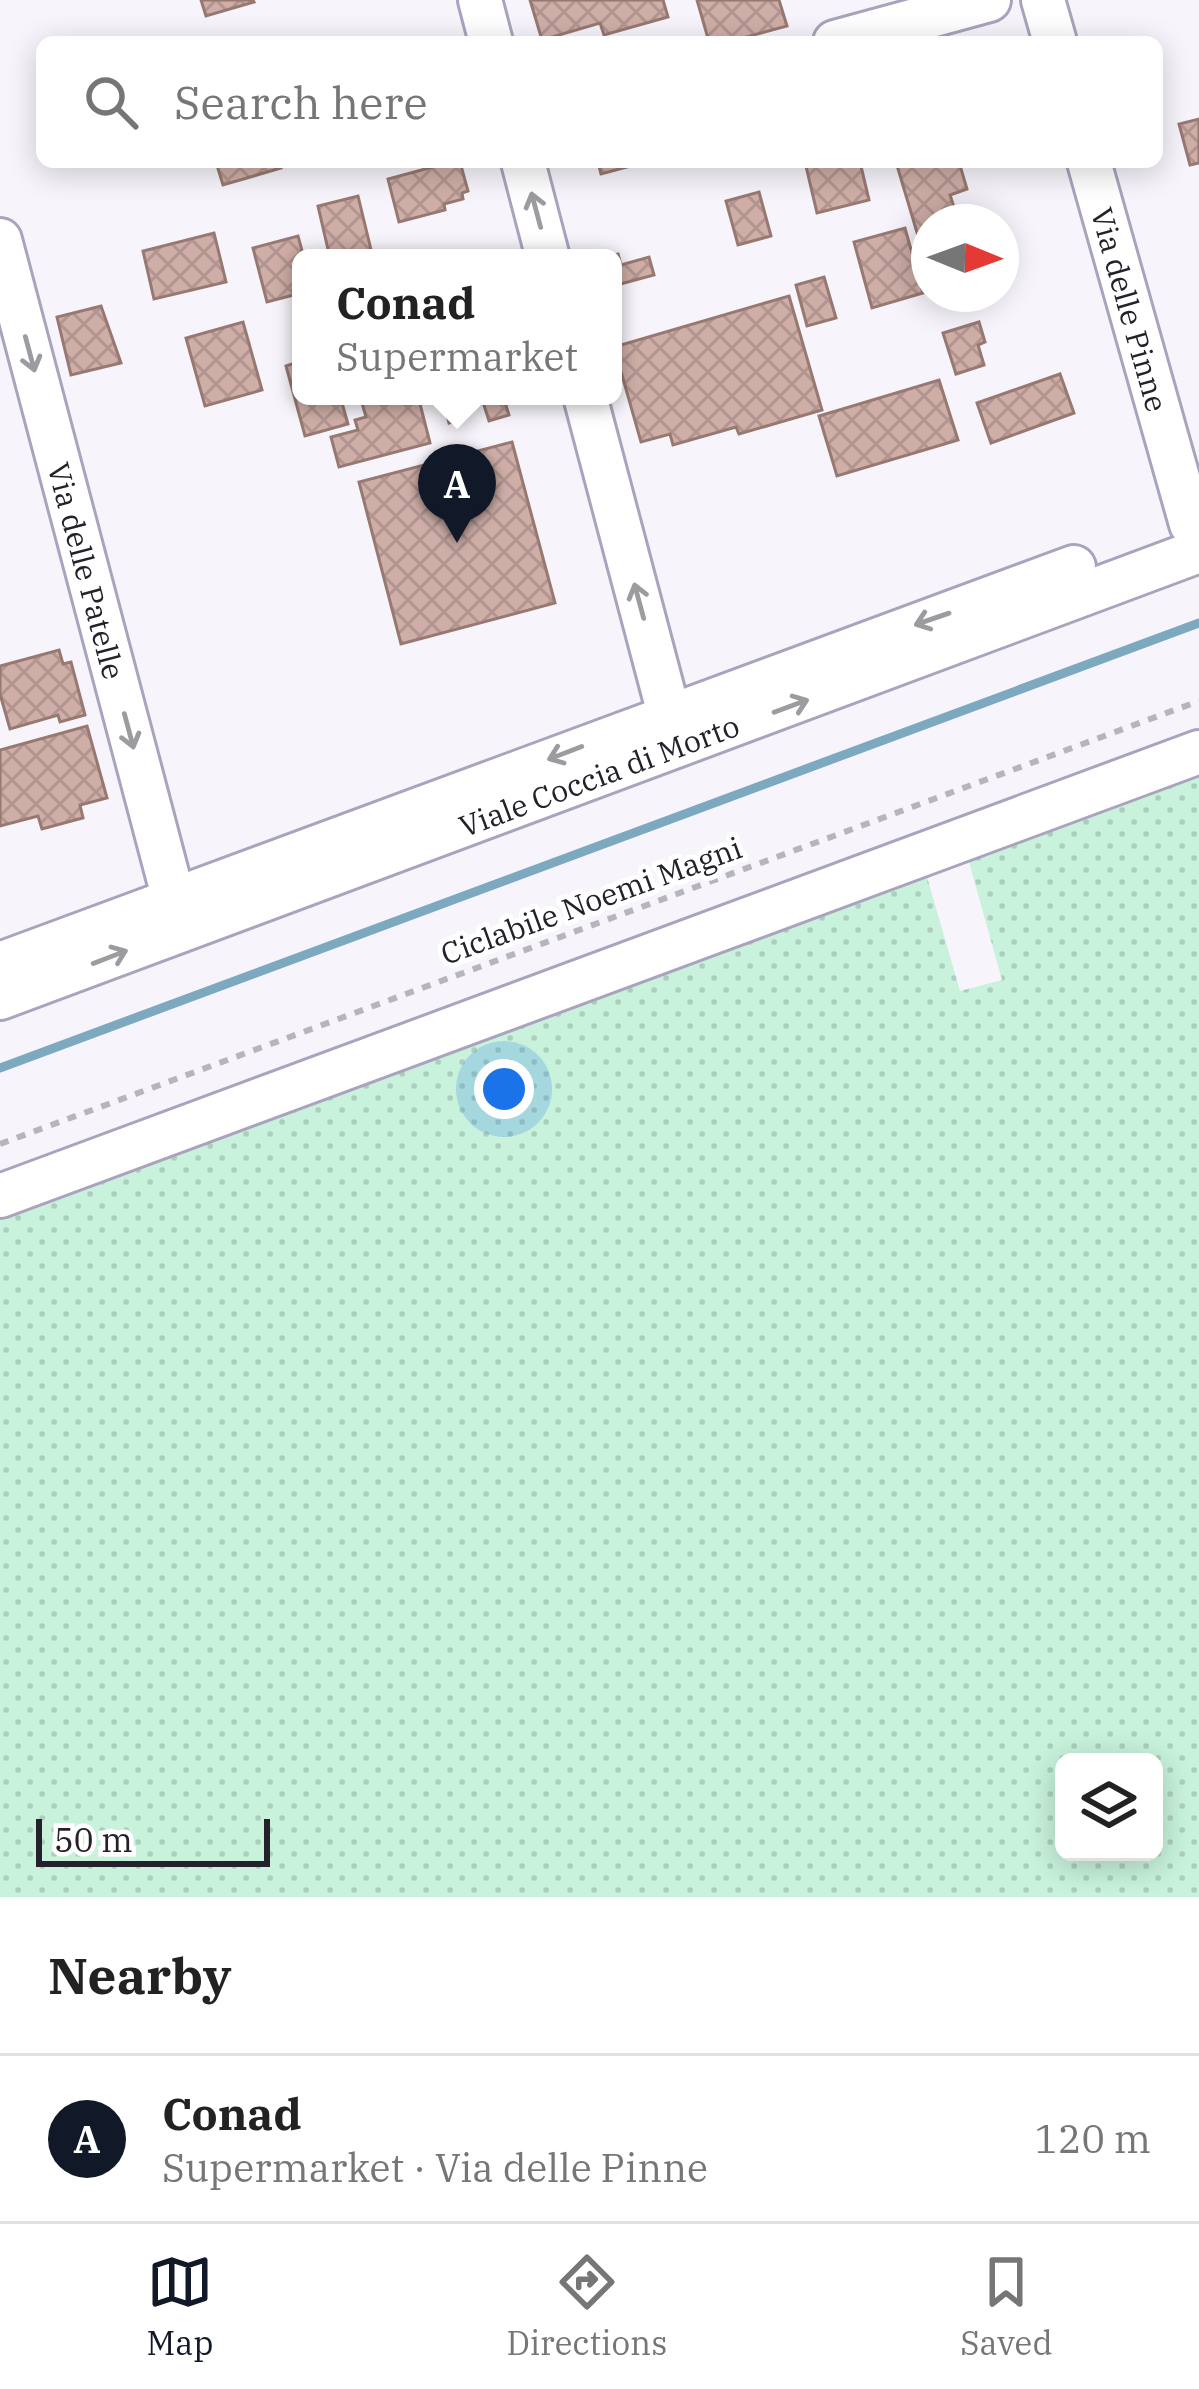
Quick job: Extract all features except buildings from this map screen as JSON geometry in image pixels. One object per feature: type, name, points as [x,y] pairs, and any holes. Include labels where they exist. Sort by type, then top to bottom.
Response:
[{"type":"street","points":[[480,0],[489,36]]},
{"type":"street","points":[[858,36],[989,0]]},
{"type":"street","points":[[1043,0],[1053,36]]},
{"type":"street","points":[[525,168],[546,249]]},
{"type":"street","name":"Via delle Pinne","points":[[1091,168],[1196,532]]},
{"type":"street","name":"Via delle Patelle","points":[[0,240],[174,901]]},
{"type":"street","points":[[587,405],[669,714]]},
{"type":"street","name":"Viale Coccia di Morto","points":[[0,964],[669,714],[1196,532]]},
{"type":"street","name":"Viale Coccia di Morto","points":[[0,998],[1196,532]]},
{"type":"street","points":[[0,1196],[1199,752]]},
{"type":"path","name":"Ciclabile Noemi Magni","points":[[0,1144],[1199,701]]},
{"type":"green space","points":[[1199,762],[1199,1897],[0,1897],[0,1204],[923,863],[960,991],[1002,980],[965,848]]},
{"type":"waterway","points":[[0,1068],[1199,623]]},
{"type":"place","name":"Conad","points":[[457,543]]}]
